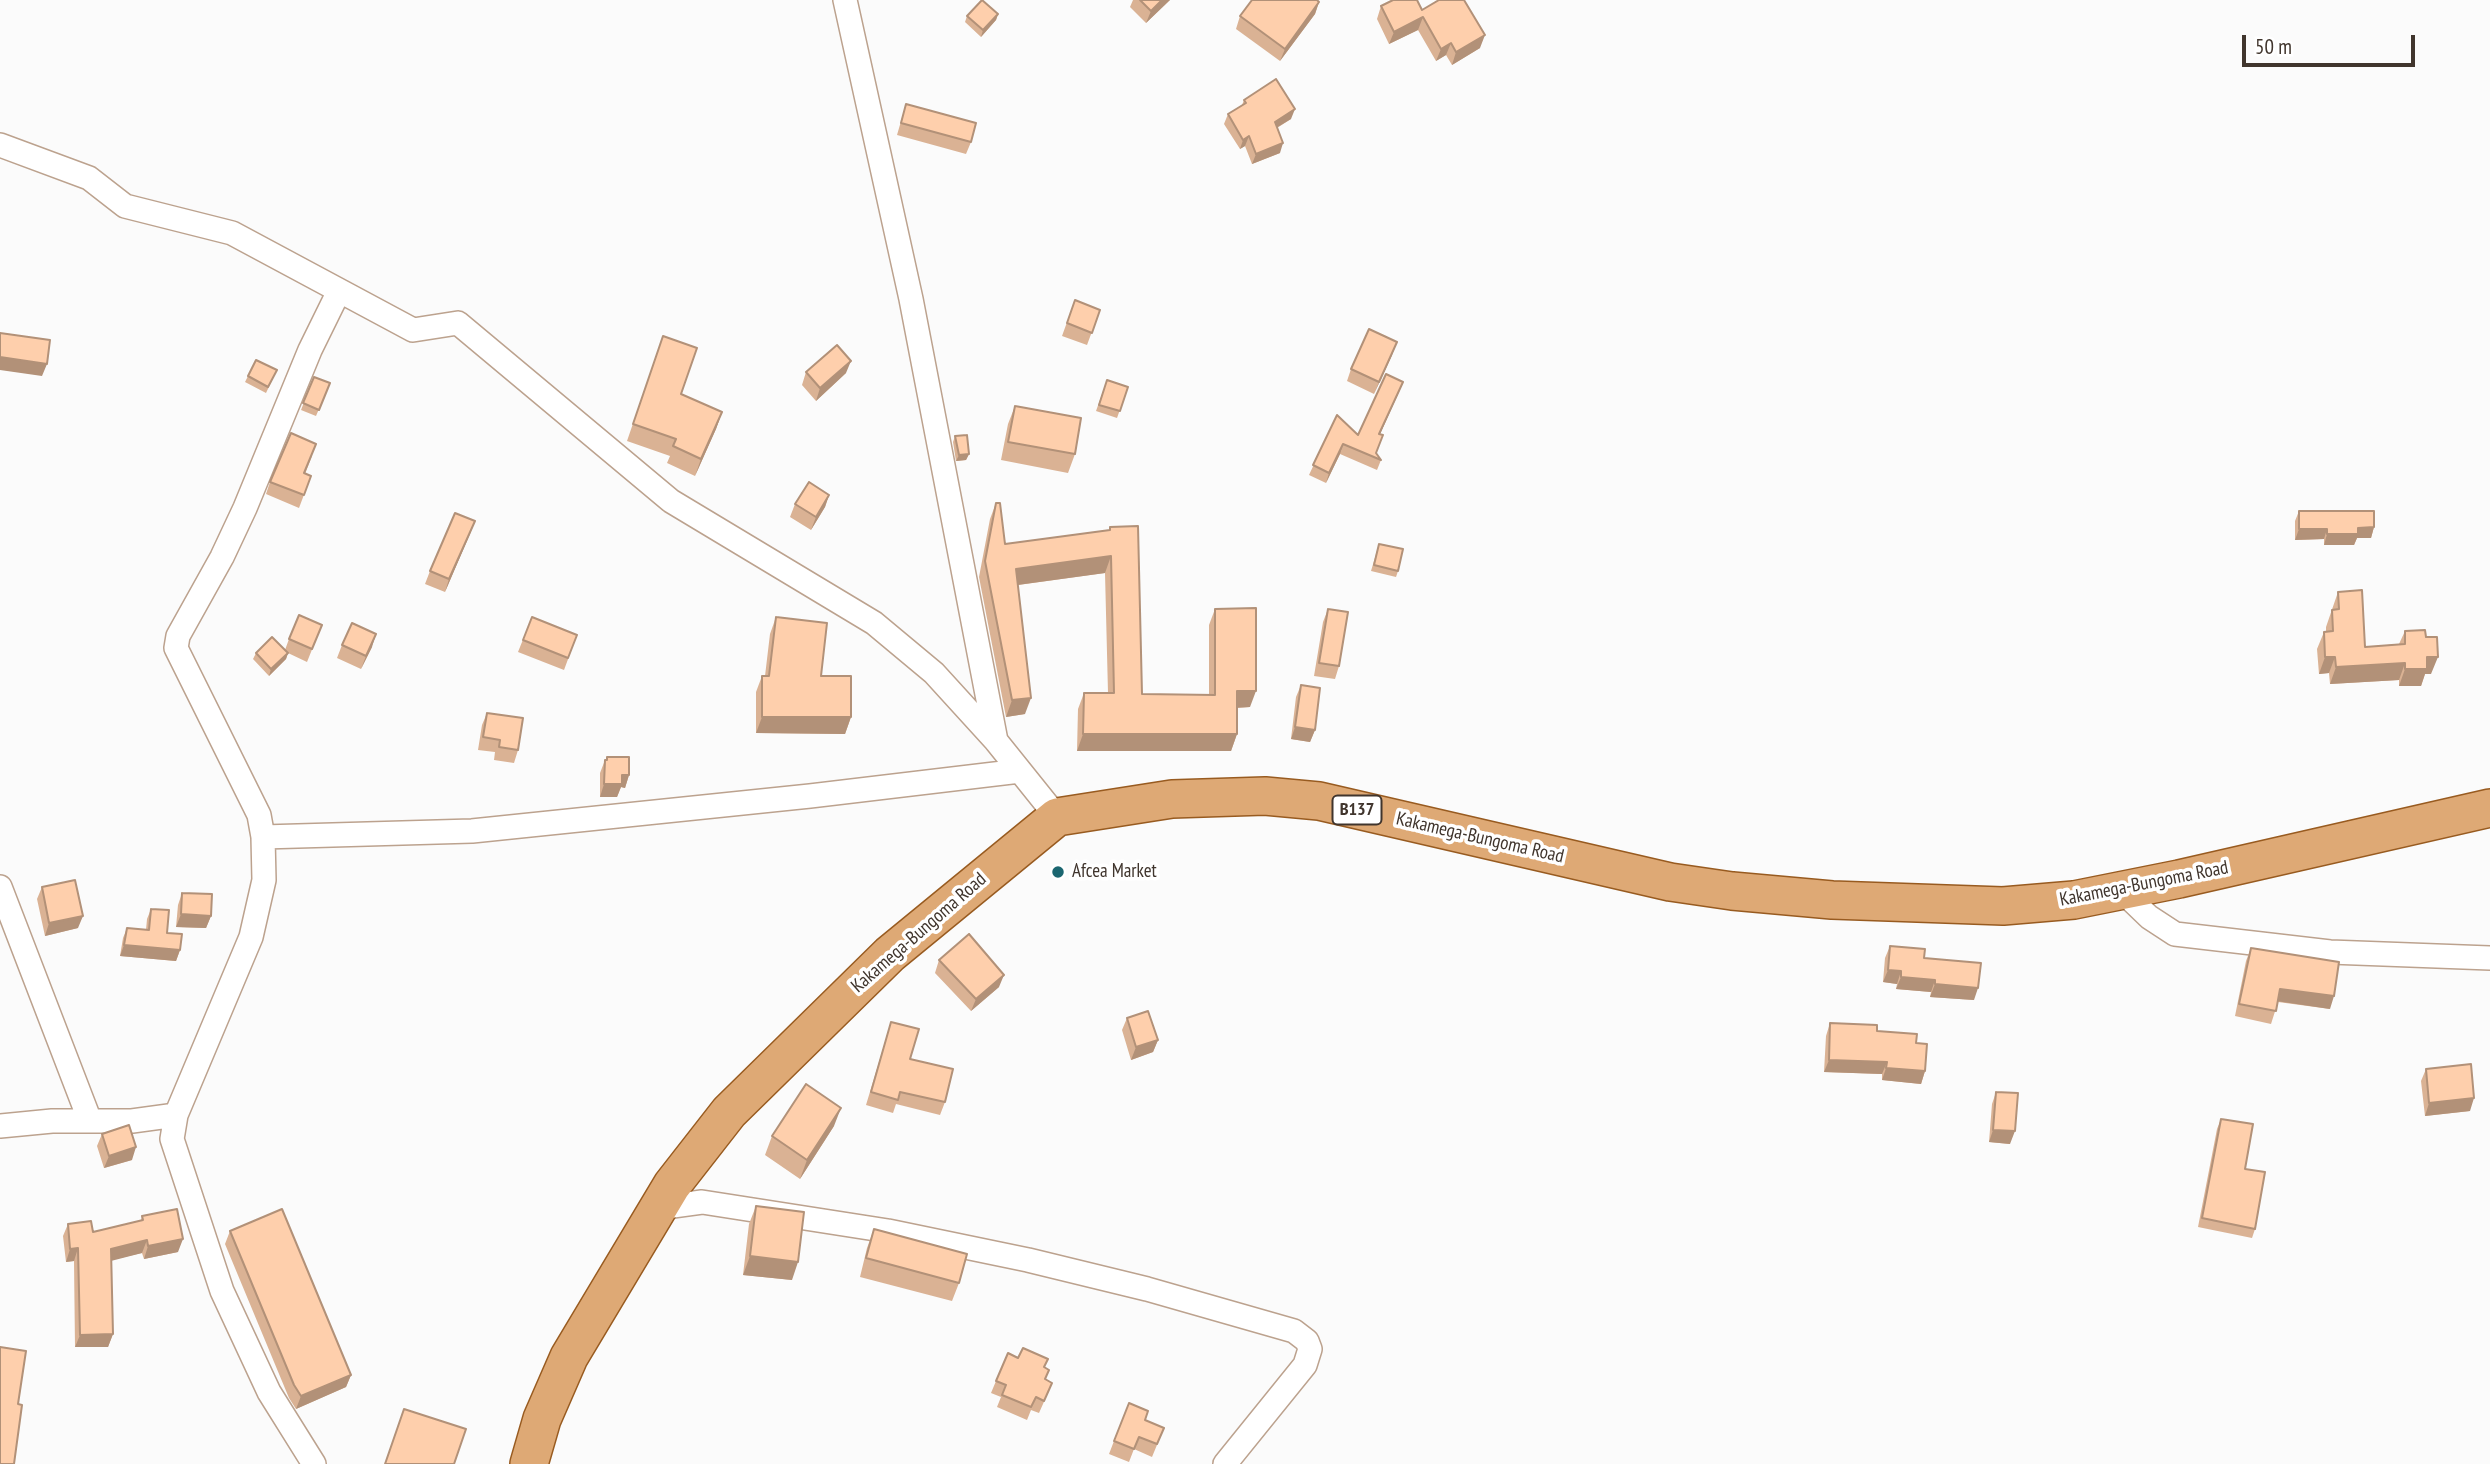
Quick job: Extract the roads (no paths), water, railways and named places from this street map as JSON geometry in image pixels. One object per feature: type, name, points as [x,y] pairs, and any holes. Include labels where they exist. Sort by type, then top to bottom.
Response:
[{"type":"main road","name":"Kakamega-Bungoma Road","points":[[528,1464],[542,1419],[569,1357],[671,1185],[729,1112],[890,954],[1057,817],[1172,799],[1265,796],[1319,801],[1670,882],[1832,900],[2003,906],[2074,900],[2122,891],[2490,808]]},
{"type":"street","points":[[845,0],[914,312],[996,741]]},
{"type":"street","points":[[0,145],[89,178],[125,206],[232,233],[413,330],[458,323],[671,501],[874,623],[934,673],[996,741],[1057,817]]},
{"type":"street","points":[[314,1464],[269,1392],[222,1291],[172,1139],[176,1115],[251,937],[264,880],[263,837],[259,815],[176,648],[178,636],[222,557],[245,508],[310,350],[339,291]]},
{"type":"street","points":[[263,837],[472,831],[1020,771]]},
{"type":"street","points":[[0,887],[90,1121]]},
{"type":"street","points":[[2122,891],[2149,917],[2175,934],[2330,952],[2490,958]]},
{"type":"street","points":[[0,1126],[52,1121],[132,1121],[176,1115]]},
{"type":"street","points":[[658,1208],[702,1202],[888,1231],[1028,1260],[1134,1286],[1294,1332],[1307,1341],[1310,1349],[1305,1365],[1225,1464]]},
{"type":"place","name":"Afcea Market","points":[[1058,872]]}]
